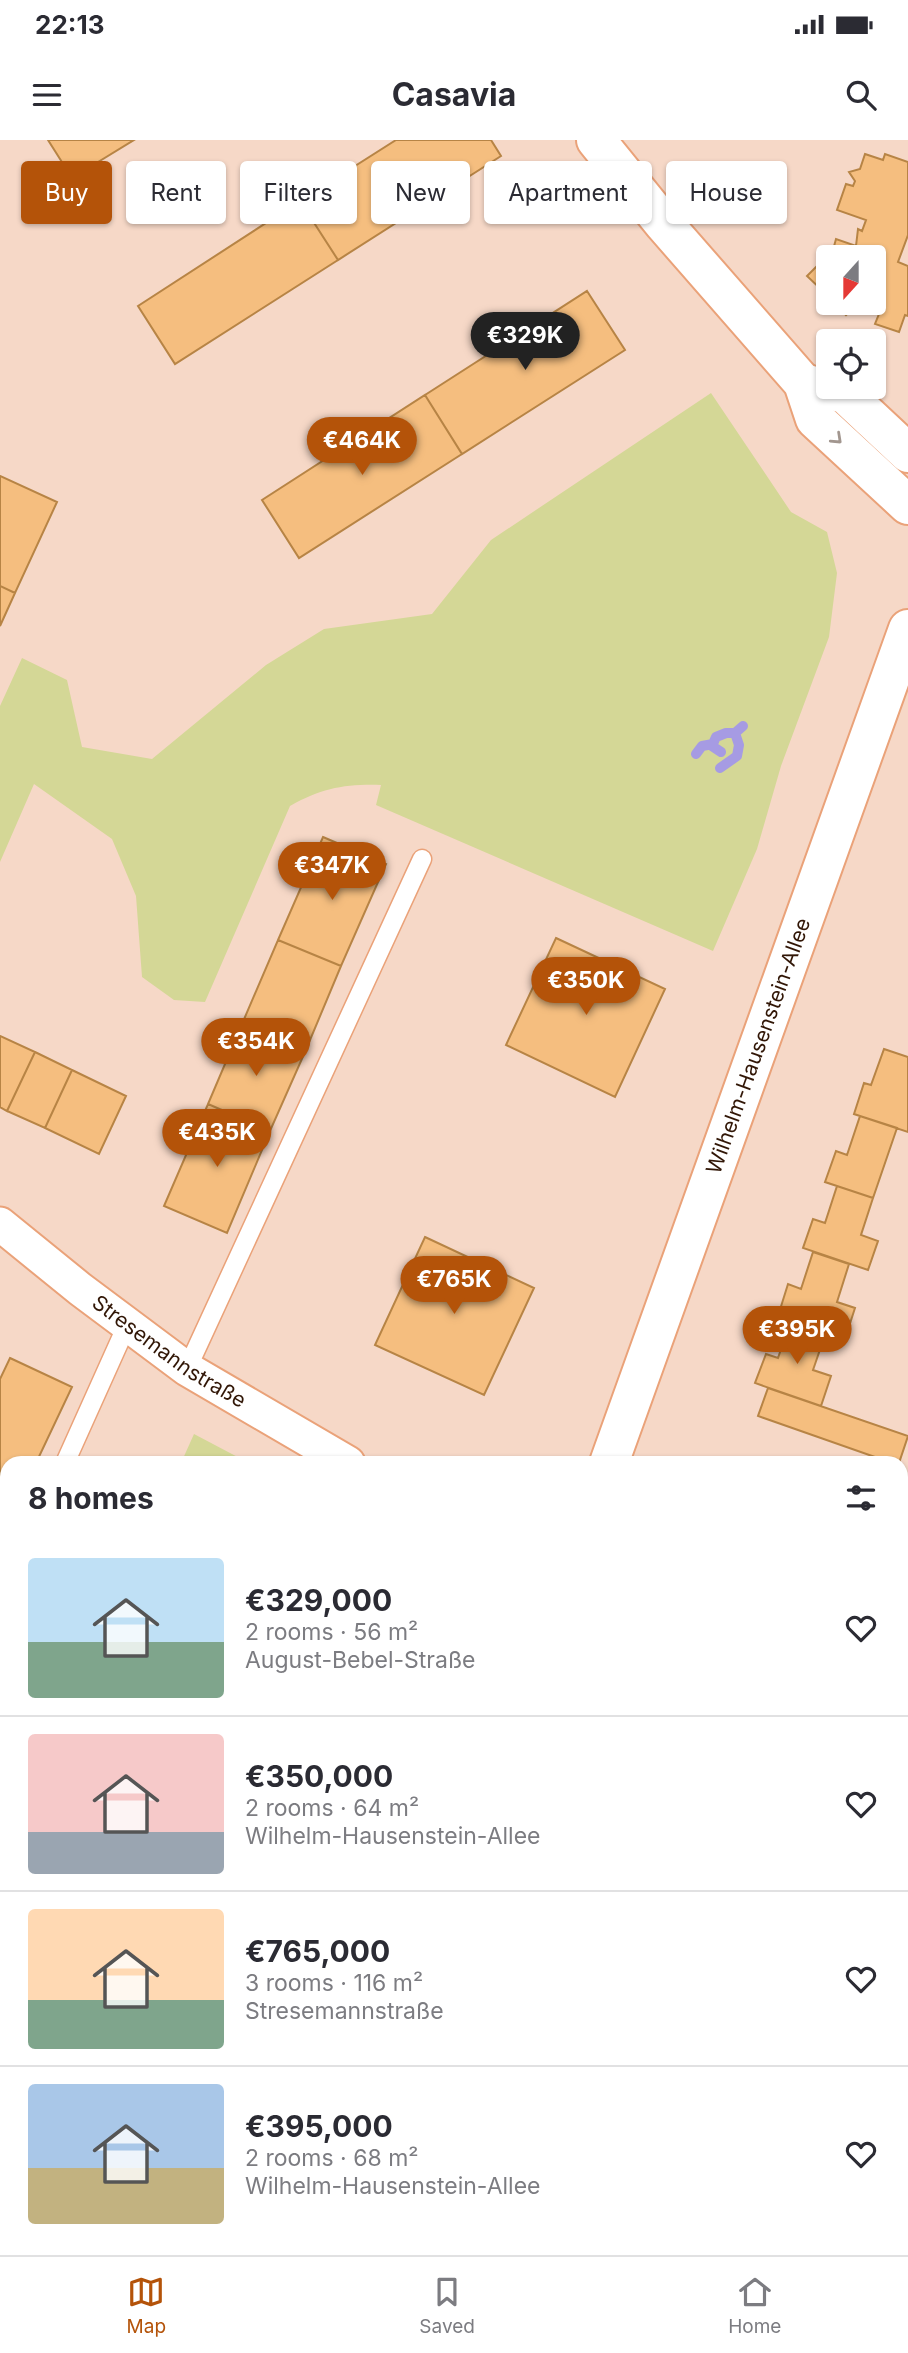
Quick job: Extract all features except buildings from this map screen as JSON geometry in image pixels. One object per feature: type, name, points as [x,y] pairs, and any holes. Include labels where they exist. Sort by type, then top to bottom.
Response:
[{"type":"street","points":[[596,140],[803,383],[816,419],[908,505]]},
{"type":"street","points":[[803,383],[845,394],[908,453]]},
{"type":"street","name":"Wilhelm-Hausenstein-Allee","points":[[612,1456],[908,629]]},
{"type":"street","name":"Stresemannstraße","points":[[0,1224],[187,1369],[336,1456]]},
{"type":"lane","points":[[187,1369],[422,859]]},
{"type":"lane","points":[[68,1456],[127,1325]]},
{"type":"green space","points":[[711,393],[791,512],[827,532],[837,573],[829,637],[781,766],[757,849],[713,951],[376,805],[381,785],[334,788],[290,806],[205,1002],[174,1000],[142,977],[136,896],[112,839],[34,784],[0,862],[0,706],[22,658],[67,680],[82,747],[152,759],[266,665],[324,629],[432,614],[491,540]]},
{"type":"green space","points":[[194,1434],[236,1456],[184,1456]]},
{"type":"waterway","points":[[720,768],[737,756],[739,745],[735,733],[743,726]]},
{"type":"waterway","points":[[721,752],[712,746],[716,737],[735,733]]},
{"type":"waterway","points":[[696,754],[702,746],[713,744]]}]
